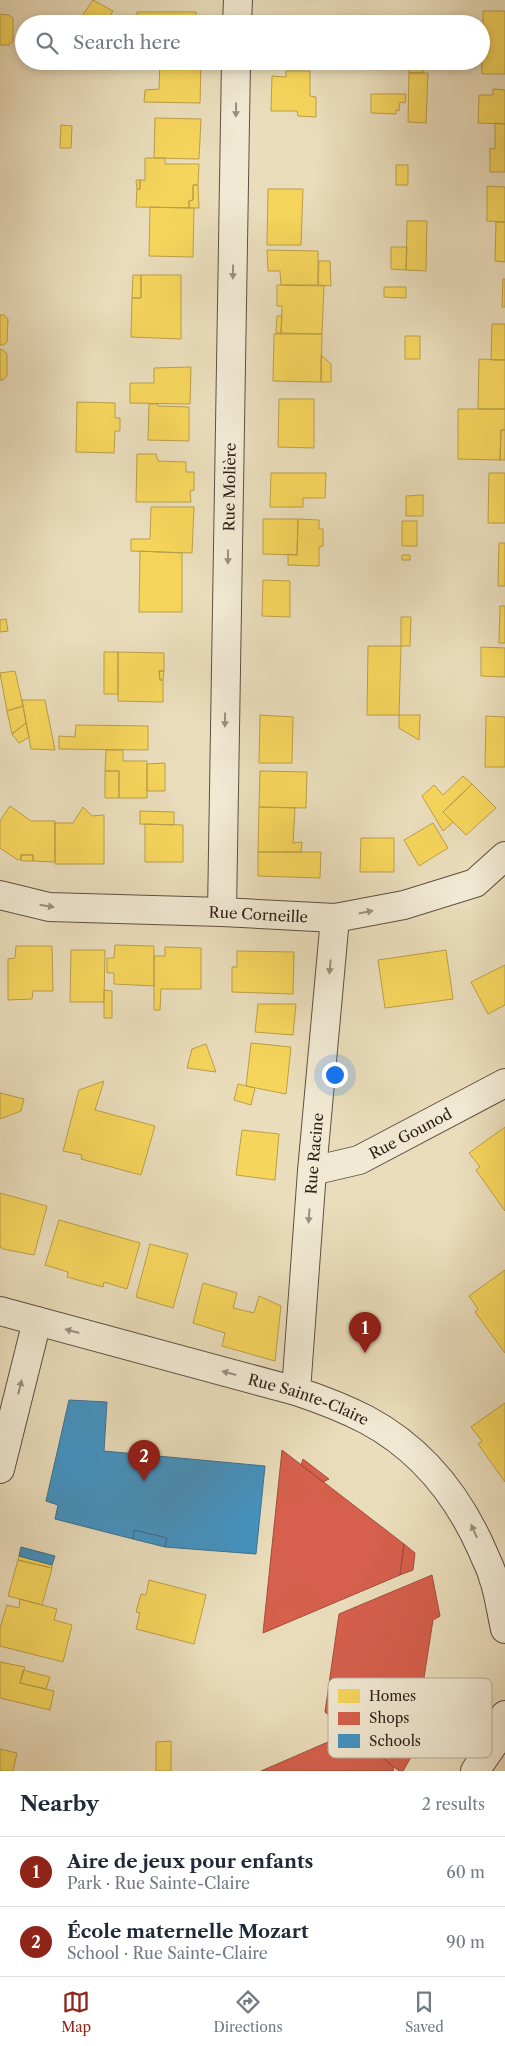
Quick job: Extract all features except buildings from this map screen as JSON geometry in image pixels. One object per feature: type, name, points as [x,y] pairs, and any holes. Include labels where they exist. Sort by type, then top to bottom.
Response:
[{"type":"street","points":[[237,15],[238,0]]},
{"type":"street","name":"Rue Molière","points":[[222,912],[236,70]]},
{"type":"street","name":"Rue Corneille","points":[[0,895],[49,907],[222,912],[335,918],[404,905],[475,883],[505,856]]},
{"type":"street","name":"Rue Racine","points":[[296,1390],[312,1171],[335,918]]},
{"type":"street","name":"Rue Gounod","points":[[312,1171],[359,1160],[505,1083]]},
{"type":"street","name":"Rue Sainte-Claire","points":[[0,1311],[296,1390],[366,1420],[401,1443],[423,1461],[448,1489],[470,1522],[499,1585],[505,1629]]},
{"type":"street","points":[[0,1469],[37,1322]]},
{"type":"street","points":[[492,1748],[505,1715]]},
{"type":"place","name":"Aire de jeux pour enfants","points":[[365,1353]]},
{"type":"place","name":"École maternelle Mozart","points":[[144,1481]]}]
